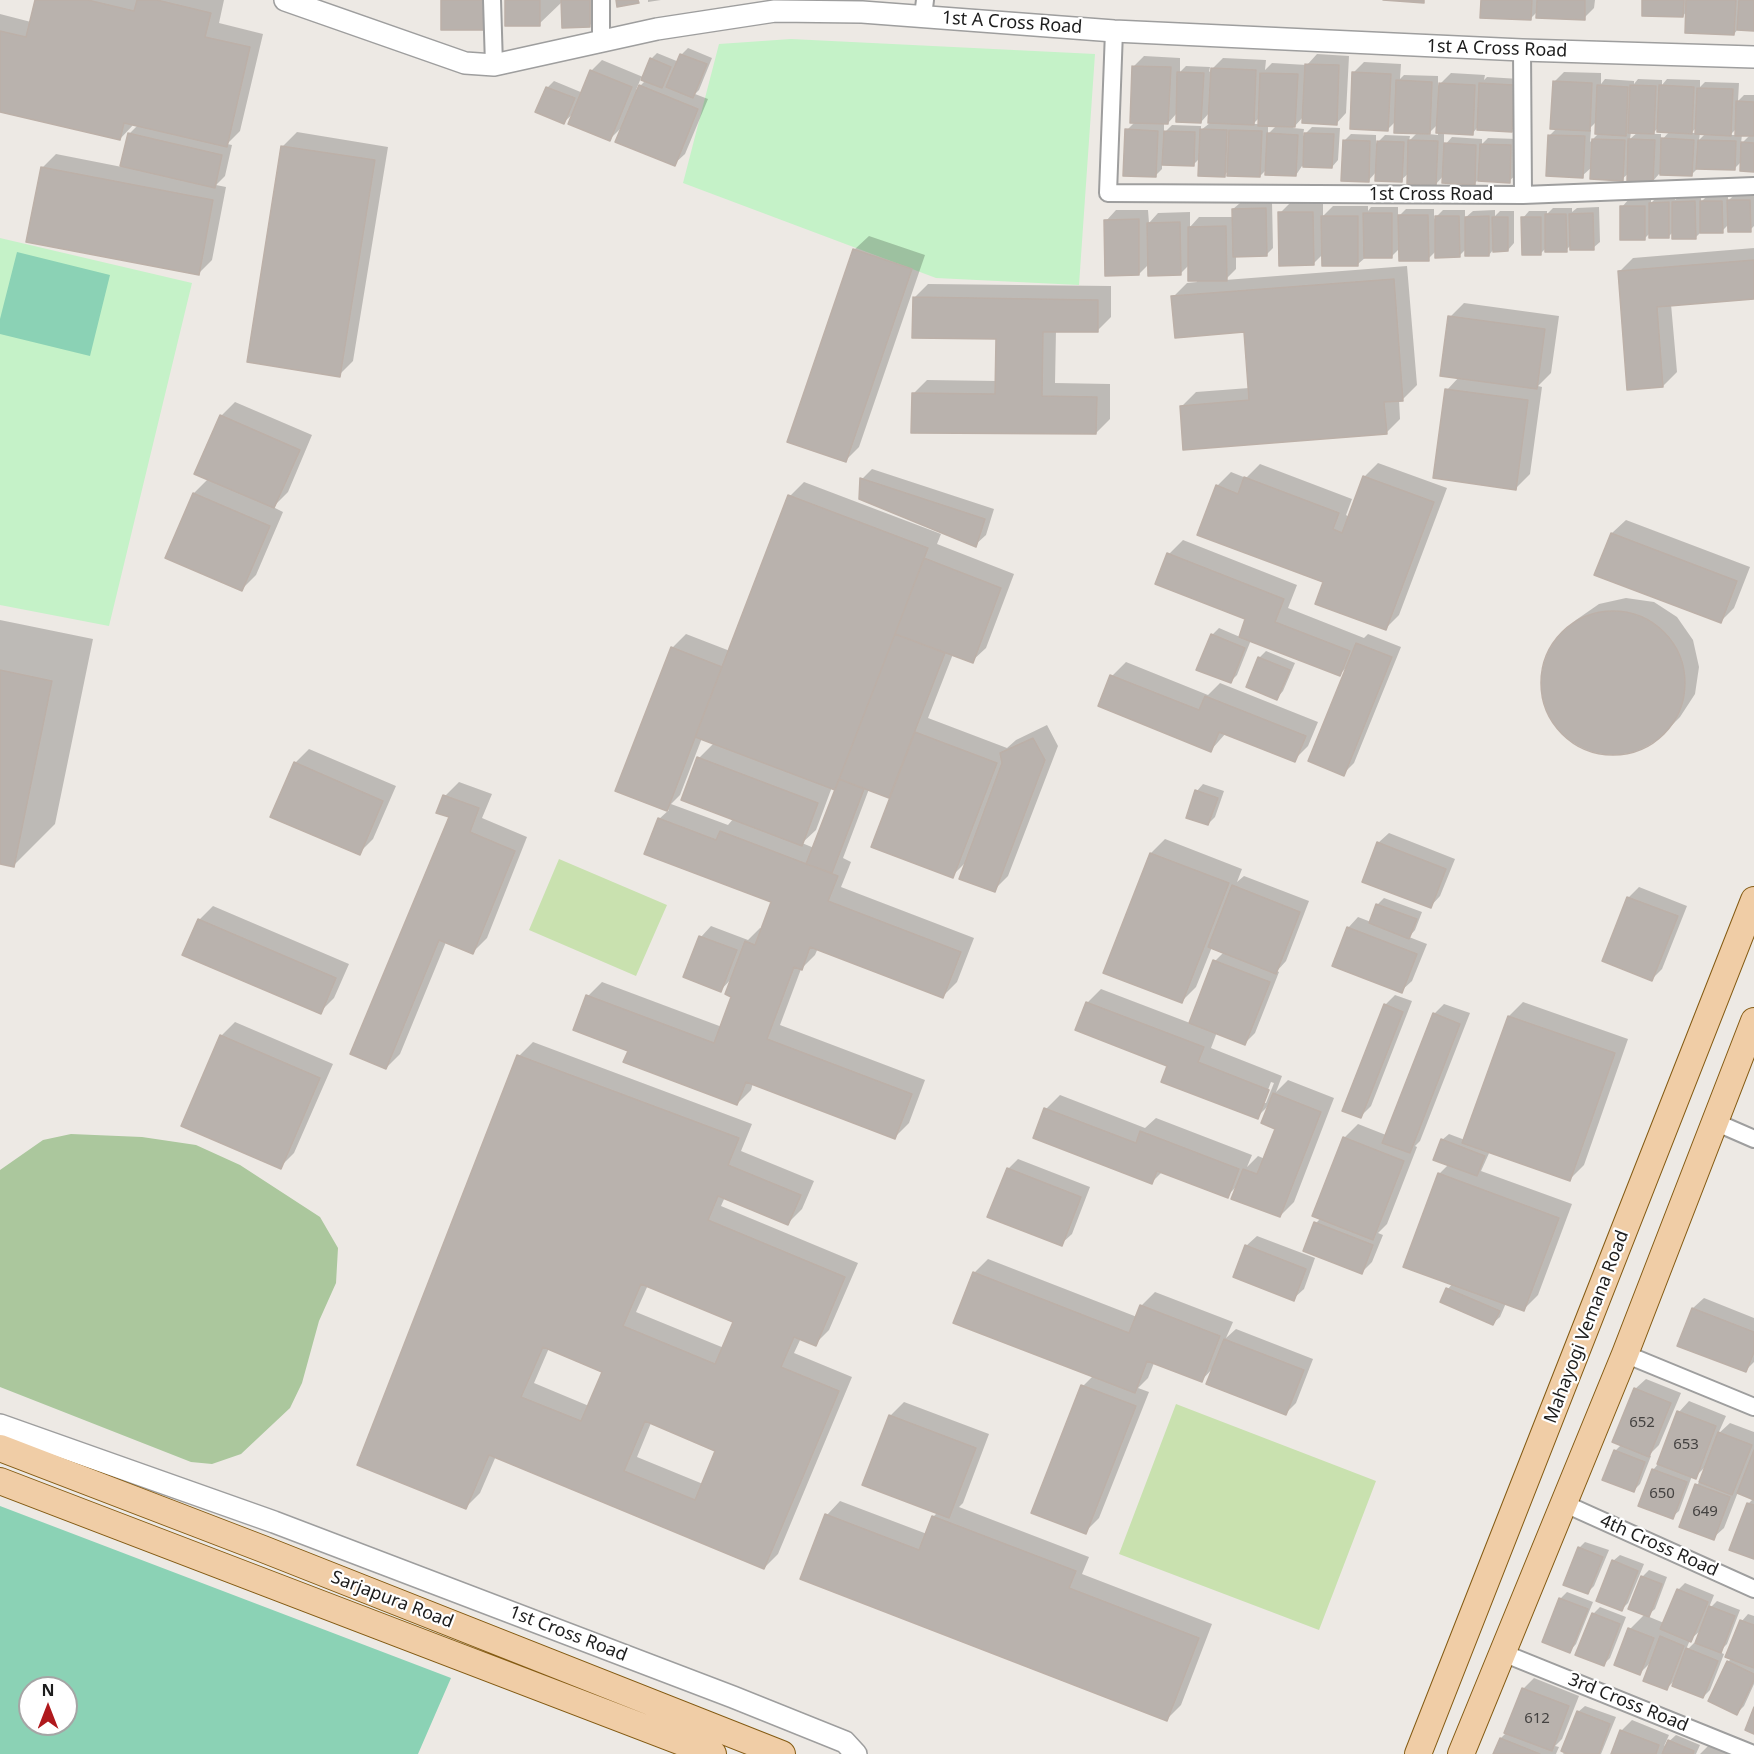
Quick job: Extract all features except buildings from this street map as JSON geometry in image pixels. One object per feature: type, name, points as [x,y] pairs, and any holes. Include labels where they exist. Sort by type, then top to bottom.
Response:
[{"type":"main road","name":"Mahayogi Vemana Road","points":[[1418,1754],[1754,900]]},
{"type":"main road","points":[[1461,1754],[1625,1354],[1754,1021]]},
{"type":"main road","name":"Sarjapura Road","points":[[0,1448],[782,1754]]},
{"type":"main road","name":"Sarjapura Road","points":[[0,1481],[714,1754]]},
{"type":"street","name":"1st A Cross Road","points":[[285,0],[465,63],[494,65],[657,29],[775,11],[862,12],[924,8],[1114,31],[1522,50],[1754,57]]},
{"type":"street","points":[[492,0],[494,65]]},
{"type":"street","points":[[601,0],[601,43]]},
{"type":"street","name":"1st Cross Road","points":[[1114,31],[1108,193],[1523,195],[1754,186]]},
{"type":"street","points":[[1522,50],[1523,195]]},
{"type":"street","points":[[1715,1122],[1754,1139]]},
{"type":"street","points":[[1625,1354],[1754,1407]]},
{"type":"street","name":"1st Cross Road","points":[[0,1425],[274,1522],[733,1697],[845,1742],[856,1754]]},
{"type":"street","name":"4th Cross Road","points":[[1563,1503],[1754,1589]]},
{"type":"street","name":"3rd Cross Road","points":[[1503,1653],[1753,1754]]},
{"type":"green space","points":[[791,39],[1095,54],[1079,285],[936,278],[683,183],[719,44]]},
{"type":"green space","points":[[0,238],[192,283],[109,626],[0,605]]},
{"type":"green space","points":[[17,252],[110,275],[90,356],[0,334],[0,319]]},
{"type":"green space","points":[[559,859],[667,905],[636,976],[529,930]]},
{"type":"green space","points":[[71,1134],[142,1137],[196,1145],[240,1165],[320,1217],[338,1248],[336,1283],[319,1321],[302,1383],[290,1408],[241,1454],[212,1464],[191,1462],[0,1387],[0,1170],[43,1140]]},
{"type":"green space","points":[[1176,1404],[1376,1481],[1319,1630],[1119,1554]]},
{"type":"green space","points":[[0,1506],[451,1678],[418,1754],[0,1754]]}]
